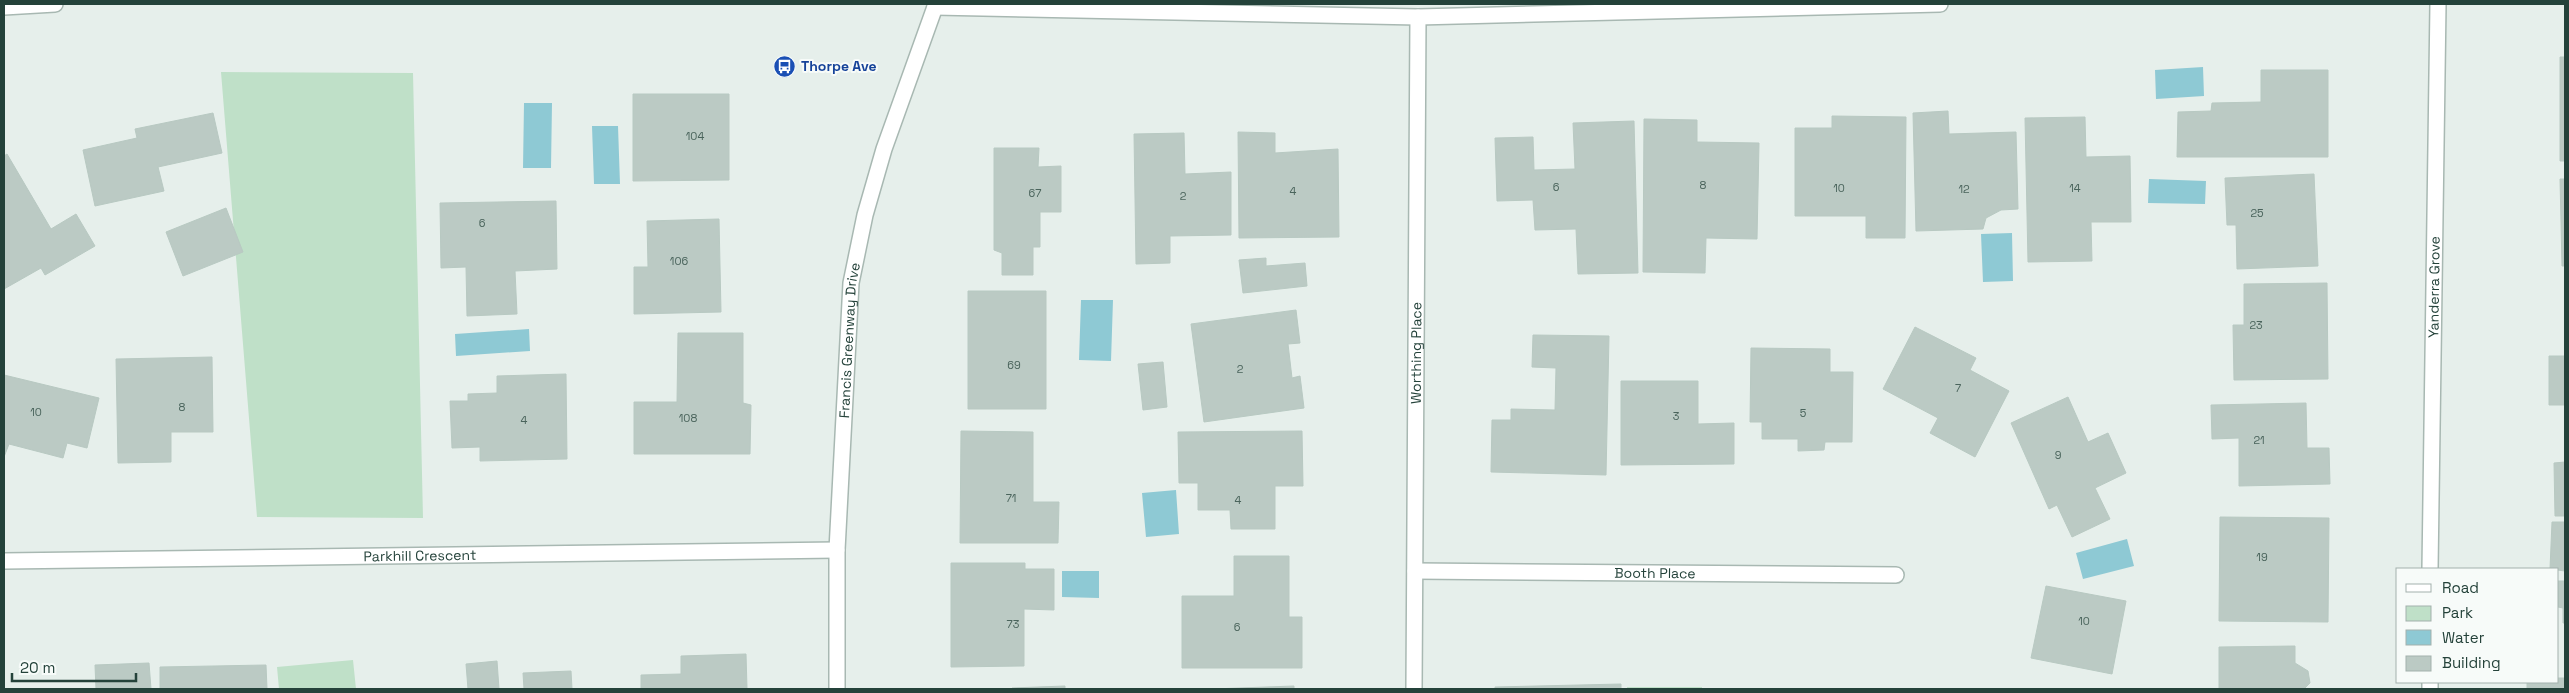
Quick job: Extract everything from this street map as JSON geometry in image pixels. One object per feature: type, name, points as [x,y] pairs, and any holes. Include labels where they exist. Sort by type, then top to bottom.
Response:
[{"type":"street","points":[[4,7],[55,4]]},
{"type":"street","points":[[936,5],[1418,17],[1940,4]]},
{"type":"street","name":"Yanderra Grove","points":[[2430,568],[2438,4]]},
{"type":"street","name":"Francis Greenway Drive","points":[[837,689],[837,550],[851,283],[865,215],[884,149],[936,5]]},
{"type":"street","name":"Worthing Place","points":[[1414,689],[1418,17]]},
{"type":"street","name":"Parkhill Crescent","points":[[4,561],[837,550]]},
{"type":"street","name":"Booth Place","points":[[1415,571],[1896,575]]},
{"type":"green space","points":[[221,72],[413,73],[423,518],[257,517]]},
{"type":"green space","points":[[353,660],[356,689],[279,689],[277,667]]},
{"type":"green space","points":[[1627,687],[1702,687],[1702,689],[1627,689]]},
{"type":"water","points":[[2203,67],[2204,96],[2156,99],[2155,70]]},
{"type":"water","points":[[524,103],[552,103],[551,168],[523,168]]},
{"type":"water","points":[[592,126],[618,126],[620,184],[594,184]]},
{"type":"water","points":[[2149,179],[2206,181],[2205,204],[2148,203]]},
{"type":"water","points":[[2012,233],[2013,281],[1983,282],[1981,234]]},
{"type":"water","points":[[1081,300],[1113,300],[1111,361],[1079,360]]},
{"type":"water","points":[[529,329],[530,351],[456,356],[455,334]]},
{"type":"water","points":[[1176,490],[1179,534],[1146,537],[1142,493]]},
{"type":"water","points":[[2127,539],[2134,566],[2083,579],[2076,553]]},
{"type":"water","points":[[1062,571],[1099,571],[1099,598],[1062,597]]},
{"type":"building","points":[[2560,57],[2565,57],[2565,161],[2560,161]]},
{"type":"building","points":[[2261,70],[2328,70],[2328,157],[2177,157],[2178,112],[2211,111],[2212,103],[2261,102]]},
{"type":"building","points":[[633,94],[729,94],[729,180],[633,181]]},
{"type":"building","points":[[1948,111],[1949,134],[2016,132],[2018,209],[2001,210],[1986,218],[1983,229],[1916,231],[1913,113]]},
{"type":"building","points":[[213,113],[222,153],[158,167],[164,191],[95,206],[83,150],[137,138],[135,129]]},
{"type":"building","points":[[1832,116],[1906,117],[1905,238],[1866,238],[1866,216],[1795,216],[1795,128],[1832,128]]},
{"type":"building","points":[[2085,117],[2086,157],[2130,156],[2131,222],[2091,222],[2092,261],[2028,262],[2025,118]]},
{"type":"building","points":[[1644,119],[1697,120],[1697,142],[1759,143],[1757,239],[1706,238],[1705,273],[1643,272]]},
{"type":"building","points":[[1634,121],[1638,273],[1578,274],[1576,229],[1535,230],[1533,200],[1497,201],[1495,138],[1533,137],[1534,170],[1575,169],[1573,123]]},
{"type":"building","points":[[1238,132],[1275,133],[1275,153],[1338,149],[1339,237],[1239,238]]},
{"type":"building","points":[[1184,133],[1185,174],[1231,172],[1231,235],[1170,236],[1170,263],[1136,264],[1134,134]]},
{"type":"building","points":[[994,148],[1039,148],[1038,167],[1061,166],[1061,212],[1040,212],[1040,247],[1033,247],[1033,275],[1002,275],[1002,253],[994,250]]},
{"type":"building","points":[[7,154],[51,229],[76,214],[95,246],[45,275],[41,268],[4,289],[4,156]]},
{"type":"building","points":[[2314,174],[2318,266],[2237,269],[2236,225],[2227,225],[2225,178]]},
{"type":"building","points":[[2560,179],[2565,179],[2565,266],[2562,266]]},
{"type":"building","points":[[556,201],[557,269],[515,271],[517,314],[467,316],[466,267],[441,268],[440,203]]},
{"type":"building","points":[[226,208],[243,252],[183,276],[166,232]]},
{"type":"building","points":[[719,219],[721,312],[634,314],[634,267],[648,267],[647,221]]},
{"type":"building","points":[[1266,258],[1266,266],[1305,263],[1307,286],[1243,293],[1239,260]]},
{"type":"building","points":[[2327,283],[2328,379],[2234,380],[2233,325],[2244,325],[2244,284]]},
{"type":"building","points":[[968,291],[1046,291],[1046,409],[968,409]]},
{"type":"building","points":[[1296,310],[1300,343],[1288,344],[1292,378],[1300,376],[1304,408],[1204,422],[1191,324]]},
{"type":"building","points":[[1915,327],[1976,358],[1970,370],[2009,391],[1975,457],[1930,433],[1938,418],[1883,389]]},
{"type":"building","points":[[678,333],[743,333],[743,403],[751,405],[750,454],[634,454],[634,402],[677,402]]},
{"type":"building","points":[[1533,335],[1609,336],[1606,475],[1491,472],[1492,420],[1511,420],[1511,409],[1555,410],[1556,368],[1532,367]]},
{"type":"building","points":[[1751,348],[1830,349],[1830,372],[1853,372],[1852,442],[1825,442],[1824,450],[1798,451],[1798,439],[1762,439],[1762,422],[1750,422]]},
{"type":"building","points":[[2549,356],[2565,356],[2565,405],[2549,405]]},
{"type":"building","points":[[212,357],[213,432],[171,432],[171,462],[118,463],[116,359]]},
{"type":"building","points":[[1163,362],[1167,407],[1143,410],[1138,364]]},
{"type":"building","points":[[566,374],[567,459],[480,461],[480,447],[452,448],[450,401],[468,401],[468,394],[497,393],[497,376]]},
{"type":"building","points":[[4,375],[99,398],[87,448],[67,443],[63,458],[9,444],[4,457]]},
{"type":"building","points":[[1621,381],[1698,381],[1698,424],[1734,423],[1734,464],[1621,465]]},
{"type":"building","points":[[2068,397],[2088,442],[2108,433],[2126,473],[2095,488],[2110,519],[2072,537],[2057,505],[2049,509],[2011,423]]},
{"type":"building","points":[[2306,403],[2307,448],[2329,448],[2330,484],[2239,486],[2239,438],[2212,439],[2211,405]]},
{"type":"building","points":[[961,431],[1033,432],[1033,502],[1059,502],[1058,543],[960,543]]},
{"type":"building","points":[[1302,431],[1303,486],[1275,486],[1275,529],[1231,529],[1230,510],[1198,510],[1198,483],[1179,483],[1178,432]]},
{"type":"building","points":[[2565,462],[2565,516],[2555,516],[2554,463]]},
{"type":"building","points":[[2220,517],[2329,518],[2328,622],[2219,621]]},
{"type":"building","points":[[2552,522],[2565,522],[2565,571],[2559,570],[2559,568],[2550,568]]},
{"type":"building","points":[[1234,556],[1289,556],[1289,617],[1302,617],[1302,668],[1182,668],[1182,596],[1234,596]]},
{"type":"building","points":[[951,563],[1025,563],[1025,569],[1054,569],[1054,610],[1024,609],[1024,666],[951,667]]},
{"type":"building","points":[[2559,581],[2565,581],[2565,623],[2563,623],[2563,608],[2559,607]]},
{"type":"building","points":[[2046,586],[2126,601],[2112,674],[2031,658]]},
{"type":"building","points":[[2295,646],[2295,663],[2308,671],[2310,683],[2304,689],[2219,689],[2219,647]]},
{"type":"building","points":[[746,654],[747,689],[641,689],[641,675],[681,674],[681,656]]},
{"type":"building","points":[[497,661],[499,689],[468,689],[466,664]]},
{"type":"building","points":[[149,663],[151,689],[96,689],[95,665]]},
{"type":"building","points":[[266,665],[267,689],[160,689],[160,667]]},
{"type":"building","points":[[571,671],[572,689],[524,689],[523,673]]},
{"type":"building","points":[[2559,678],[2565,678],[2565,689],[2527,689],[2527,683],[2559,683]]},
{"type":"building","points":[[1621,684],[1621,689],[1495,689],[1495,687]]},
{"type":"building","points":[[1065,686],[1065,689],[1012,689],[1012,688]]},
{"type":"building","points":[[1294,686],[1294,689],[1212,689]]},
{"type":"place","name":"Thorpe Ave","points":[[785,66]]}]
